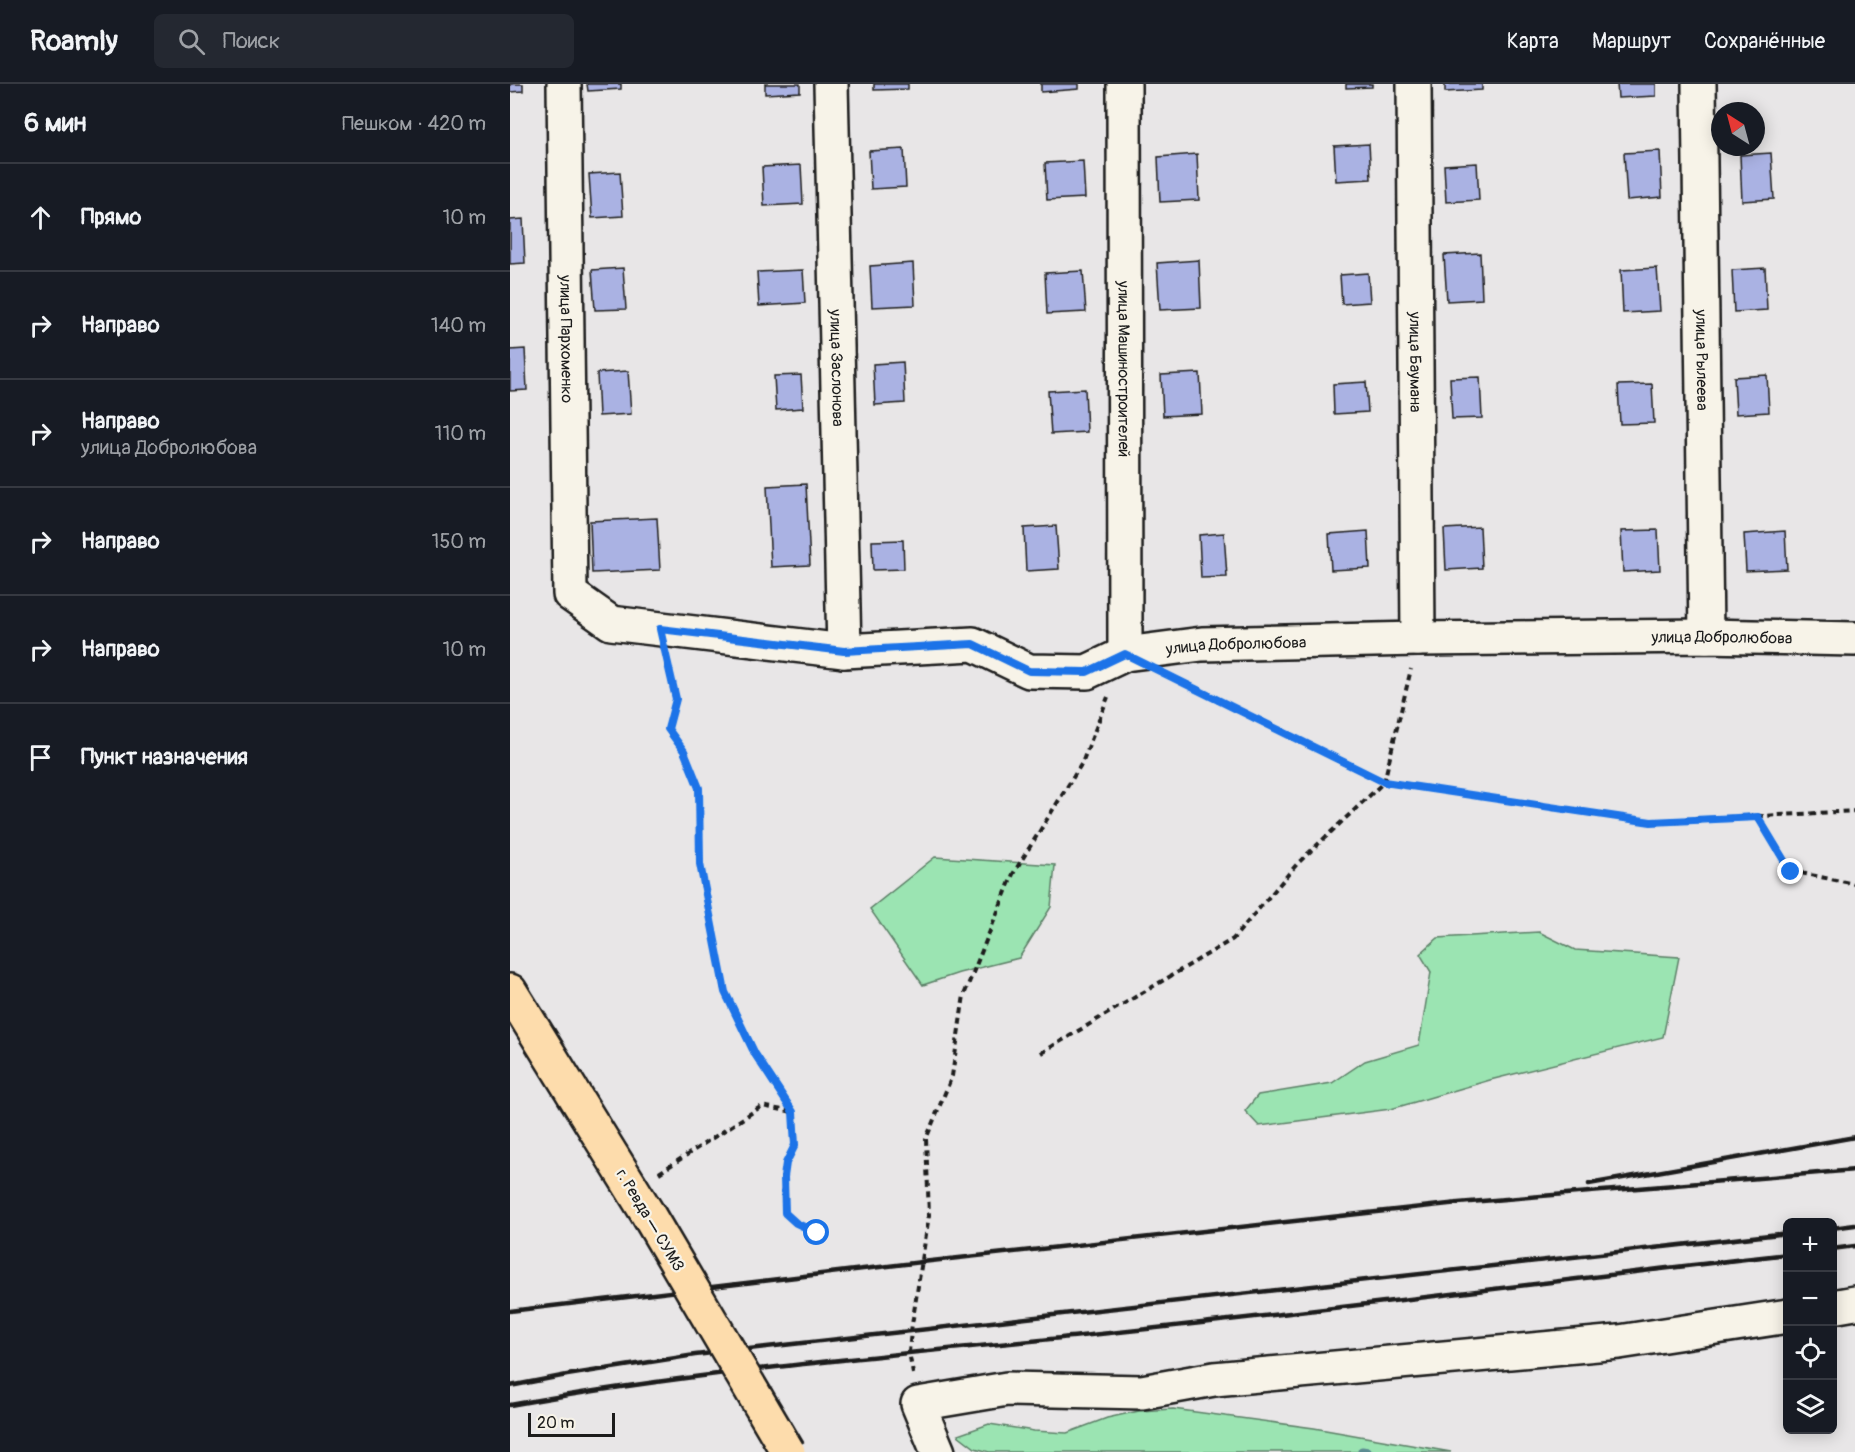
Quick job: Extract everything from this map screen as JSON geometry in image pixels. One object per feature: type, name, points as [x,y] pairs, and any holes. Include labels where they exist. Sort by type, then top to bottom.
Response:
[{"type":"main road","name":"г. Ревда — СУМЗ","points":[[510,991],[649,1216],[788,1452]]},
{"type":"street","name":"улица Пархоменко","points":[[564,84],[570,594]]},
{"type":"street","name":"улица Заслонова","points":[[831,84],[844,651]]},
{"type":"street","name":"улица Машиностроителей","points":[[1124,84],[1125,654]]},
{"type":"street","name":"улица Баумана","points":[[1413,84],[1418,639]]},
{"type":"street","name":"улица Рылеева","points":[[1699,84],[1706,636]]},
{"type":"street","name":"улица Добролюбова","points":[[570,594],[610,623],[844,651],[973,644],[1029,671],[1087,672],[1125,654],[1202,644],[1706,636],[1855,639]]},
{"type":"street","points":[[1837,1306],[1855,1303]]},
{"type":"street","points":[[938,1452],[918,1404],[1007,1389],[1142,1392],[1214,1379],[1619,1342],[1783,1317]]},
{"type":"path","points":[[660,629],[676,699],[668,729],[684,751],[699,788],[700,864],[725,992],[755,1054],[793,1112],[795,1145],[786,1163],[785,1213],[796,1223],[817,1233]]},
{"type":"path","points":[[1041,1053],[1233,939],[1296,864],[1384,782],[1418,639]]},
{"type":"path","points":[[918,1404],[909,1352],[929,1215],[926,1139],[952,1076],[964,995],[1013,874],[1082,763],[1125,654]]},
{"type":"path","points":[[1166,674],[1384,782],[1651,822],[1855,811]]},
{"type":"path","points":[[1758,817],[1791,872],[1855,884]]},
{"type":"path","points":[[656,1175],[762,1106],[793,1112]]},
{"type":"green space","points":[[935,857],[1055,865],[1051,907],[1019,958],[959,973],[923,985],[870,909]]},
{"type":"green space","points":[[1539,932],[1575,950],[1679,957],[1663,1037],[1490,1080],[1391,1109],[1259,1126],[1245,1111],[1258,1095],[1332,1083],[1365,1061],[1419,1045],[1431,972],[1420,954],[1438,938]]},
{"type":"green space","points":[[1173,1409],[1314,1428],[1451,1452],[989,1452],[975,1448],[958,1435],[989,1424],[1067,1433],[1107,1418],[1139,1411]]},
{"type":"building","points":[[510,84],[523,84],[523,91],[510,92]]},
{"type":"building","points":[[587,84],[621,84],[621,89],[588,91]]},
{"type":"building","points":[[765,84],[800,84],[800,92],[765,94]]},
{"type":"building","points":[[874,84],[908,84],[908,89],[874,90]]},
{"type":"building","points":[[1041,84],[1079,84],[1079,89],[1041,92]]},
{"type":"building","points":[[1346,84],[1372,84],[1372,87],[1346,88]]},
{"type":"building","points":[[1445,84],[1482,84],[1482,90],[1445,92]]},
{"type":"building","points":[[1617,84],[1656,84],[1656,96],[1618,98]]},
{"type":"building","points":[[1369,144],[1371,179],[1336,181],[1334,146]]},
{"type":"building","points":[[904,149],[906,187],[871,189],[869,151]]},
{"type":"building","points":[[1660,151],[1662,197],[1627,200],[1624,153]]},
{"type":"building","points":[[1765,153],[1771,153],[1774,199],[1742,201],[1740,156],[1765,156]]},
{"type":"building","points":[[1197,154],[1199,200],[1160,202],[1158,157]]},
{"type":"building","points":[[1083,161],[1085,198],[1047,200],[1045,163]]},
{"type":"building","points":[[1477,163],[1479,200],[1446,202],[1444,165]]},
{"type":"building","points":[[801,165],[803,204],[764,206],[762,167]]},
{"type":"building","points":[[620,172],[623,216],[592,218],[589,174]]},
{"type":"building","points":[[523,219],[525,263],[510,264],[510,220]]},
{"type":"building","points":[[1480,253],[1482,299],[1447,301],[1444,255]]},
{"type":"building","points":[[1199,260],[1201,308],[1160,310],[1157,263]]},
{"type":"building","points":[[913,263],[915,305],[872,307],[870,266]]},
{"type":"building","points":[[623,268],[626,309],[595,310],[592,270]]},
{"type":"building","points":[[1657,268],[1660,311],[1623,313],[1621,270]]},
{"type":"building","points":[[1765,268],[1767,310],[1734,312],[1732,270]]},
{"type":"building","points":[[803,270],[805,303],[759,306],[757,272]]},
{"type":"building","points":[[1083,271],[1086,312],[1047,314],[1045,273]]},
{"type":"building","points":[[1368,273],[1370,302],[1342,304],[1340,275]]},
{"type":"building","points":[[525,349],[527,390],[510,391],[510,350]]},
{"type":"building","points":[[903,362],[905,403],[875,405],[873,364]]},
{"type":"building","points":[[628,371],[631,414],[599,416],[597,373]]},
{"type":"building","points":[[1200,373],[1202,414],[1163,416],[1161,375]]},
{"type":"building","points":[[801,375],[803,408],[776,410],[774,376]]},
{"type":"building","points":[[1767,375],[1769,412],[1736,414],[1734,377]]},
{"type":"building","points":[[1480,377],[1482,418],[1452,419],[1450,378]]},
{"type":"building","points":[[1366,382],[1368,412],[1334,414],[1333,384]]},
{"type":"building","points":[[1652,384],[1654,423],[1620,424],[1618,385]]},
{"type":"building","points":[[1085,389],[1087,432],[1051,434],[1048,391]]},
{"type":"building","points":[[806,484],[810,565],[771,567],[767,486]]},
{"type":"building","points":[[657,518],[660,570],[592,573],[590,521]]},
{"type":"building","points":[[1056,526],[1059,569],[1026,571],[1024,528]]},
{"type":"building","points":[[1480,527],[1482,568],[1446,570],[1444,529]]},
{"type":"building","points":[[1658,530],[1660,570],[1623,572],[1621,531]]},
{"type":"building","points":[[1368,531],[1370,568],[1331,570],[1329,534]]},
{"type":"building","points":[[1785,531],[1787,569],[1746,571],[1744,534]]},
{"type":"building","points":[[1224,533],[1227,577],[1201,578],[1199,535]]},
{"type":"building","points":[[903,540],[904,569],[873,570],[872,541]]},
{"type":"waterway","points":[[1362,1451],[1368,1452]]},
{"type":"railway","points":[[1589,1184],[1855,1137]]},
{"type":"railway","points":[[510,1311],[922,1262],[1458,1203],[1855,1170]]},
{"type":"railway","points":[[1837,1227],[1855,1225]]},
{"type":"railway","points":[[510,1386],[695,1355],[1783,1234]]},
{"type":"railway","points":[[1837,1248],[1855,1246]]},
{"type":"railway","points":[[510,1405],[723,1373],[1258,1317],[1783,1255]]},
{"type":"route","points":[[817,1233],[796,1223],[785,1213],[783,1193],[786,1163],[795,1145],[793,1112],[755,1054],[725,992],[700,864],[699,788],[684,751],[668,729],[676,699],[660,629],[844,651],[973,644],[1029,671],[1087,672],[1125,654],[1384,782],[1651,822],[1758,817],[1791,872]]}]
